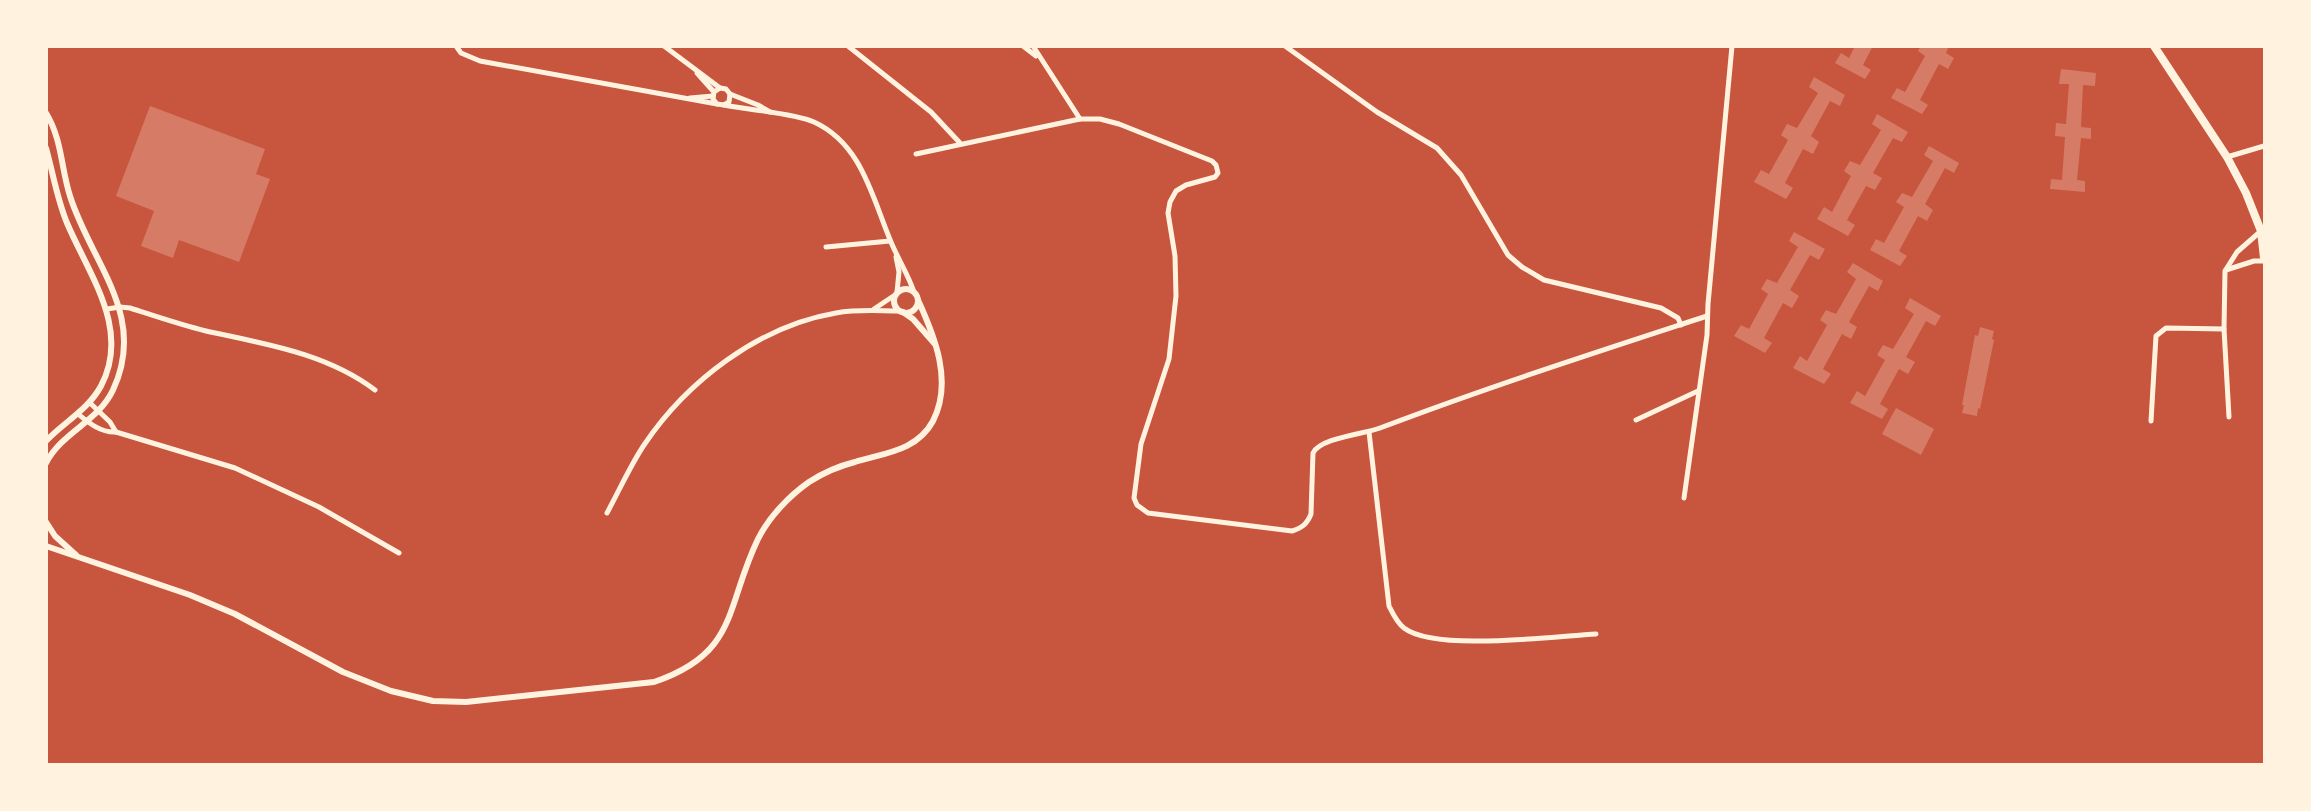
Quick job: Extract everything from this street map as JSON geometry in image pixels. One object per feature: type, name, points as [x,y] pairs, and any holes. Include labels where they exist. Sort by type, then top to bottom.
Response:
[{"type":"main road","points":[[2154,46],[2228,157],[2261,231],[2265,260]]},
{"type":"street","points":[[55,536],[46,546],[199,599],[235,614],[343,672],[391,691],[432,701],[466,702],[654,682],[675,675],[711,649],[724,630],[758,539],[770,520],[792,497],[810,482],[828,472],[907,447],[922,436],[935,416],[943,391],[942,371],[930,327],[904,266],[890,241],[861,166],[850,149],[839,138],[811,121],[480,61],[462,52],[456,46]]},
{"type":"street","points":[[664,46],[720,88],[770,112]]},
{"type":"street","points":[[848,46],[931,112],[960,143]]},
{"type":"street","points":[[1023,46],[1040,59]]},
{"type":"street","points":[[1033,46],[1080,119]]},
{"type":"street","points":[[1286,46],[1370,107],[1437,148],[1461,175],[1508,255],[1522,267],[1544,280],[1661,308],[1678,318],[1681,325]]},
{"type":"street","points":[[1684,498],[1707,335],[1732,46]]},
{"type":"street","points":[[697,72],[714,94],[717,104]]},
{"type":"street","points":[[686,98],[714,94],[720,88]]},
{"type":"street","points":[[724,105],[729,102],[730,94]]},
{"type":"street","points":[[46,113],[53,124],[61,147],[69,194],[120,307],[124,331],[120,369],[113,390],[99,411],[64,439],[46,463]]},
{"type":"street","points":[[916,154],[1080,119],[1100,119],[1119,124],[1212,161],[1218,169],[1215,177],[1186,185],[1176,192],[1170,202],[1168,213],[1175,256],[1176,296],[1169,359],[1141,444],[1134,498],[1137,505],[1148,513],[1292,531],[1308,523],[1311,514],[1315,449],[1324,443],[1370,432],[1464,396],[1707,316]]},
{"type":"street","points":[[2228,157],[2265,146]]},
{"type":"street","points":[[46,148],[59,202],[107,309],[112,334],[112,352],[100,387],[78,414],[46,441]]},
{"type":"street","points":[[2229,417],[2224,329],[2225,271],[2237,252],[2261,231]]},
{"type":"street","points":[[826,247],[890,241]]},
{"type":"street","points":[[895,252],[899,272],[894,304],[901,312],[913,319],[934,343]]},
{"type":"street","points":[[2225,271],[2254,261],[2265,260]]},
{"type":"street","points":[[872,309],[904,289],[914,292]]},
{"type":"street","points":[[606,513],[644,446],[667,415],[705,377],[739,352],[778,331],[836,313],[872,309],[901,312],[913,310],[918,300]]},
{"type":"street","points":[[107,309],[130,308],[203,330],[270,344],[324,360],[356,375],[375,390]]},
{"type":"street","points":[[2151,421],[2156,336],[2166,328],[2224,329]]},
{"type":"street","points":[[1636,420],[1698,391]]},
{"type":"street","points":[[89,402],[116,432]]},
{"type":"street","points":[[78,414],[105,431],[116,432],[235,468],[319,507],[399,553]]},
{"type":"street","points":[[1370,432],[1389,606],[1394,617],[1404,628],[1418,635],[1481,642],[1596,634]]},
{"type":"street","points":[[46,522],[55,536],[79,558]]},
{"type":"building","points":[[1855,46],[1873,46],[1863,65],[1871,70],[1865,79],[1835,63],[1841,53],[1849,58]]},
{"type":"building","points":[[1921,46],[1949,46],[1946,53],[1954,58],[1948,69],[1939,64],[1920,100],[1928,105],[1922,114],[1891,98],[1897,88],[1905,92],[1925,56],[1918,51]]},
{"type":"building","points":[[2061,69],[2096,73],[2095,86],[2083,85],[2081,127],[2091,128],[2091,139],[2081,138],[2077,180],[2085,181],[2085,192],[2050,189],[2051,179],[2062,180],[2065,137],[2055,136],[2056,123],[2066,124],[2069,84],[2059,84]]},
{"type":"building","points":[[1814,77],[1845,95],[1840,106],[1830,101],[1811,136],[1819,142],[1813,154],[1803,149],[1785,183],[1793,188],[1786,199],[1754,182],[1761,170],[1769,174],[1788,140],[1781,135],[1787,124],[1797,128],[1818,93],[1809,87]]},
{"type":"building","points":[[150,106],[265,149],[256,174],[270,179],[239,262],[179,240],[173,258],[141,246],[154,211],[116,196]]},
{"type":"building","points":[[1877,114],[1908,132],[1902,142],[1893,138],[1873,173],[1882,178],[1875,190],[1866,186],[1847,220],[1855,225],[1848,236],[1817,219],[1824,207],[1832,212],[1851,176],[1844,171],[1850,161],[1860,165],[1881,130],[1872,124]]},
{"type":"building","points":[[1929,146],[1959,163],[1954,173],[1945,168],[1925,204],[1933,210],[1927,221],[1918,216],[1899,251],[1907,256],[1900,266],[1870,250],[1876,239],[1884,243],[1904,207],[1896,202],[1902,193],[1912,197],[1933,161],[1924,155]]},
{"type":"building","points":[[1794,232],[1825,249],[1819,260],[1810,255],[1790,290],[1799,296],[1792,308],[1783,303],[1764,338],[1772,343],[1765,353],[1734,336],[1741,325],[1749,329],[1768,294],[1761,289],[1767,279],[1777,283],[1798,247],[1789,241]]},
{"type":"building","points":[[1853,263],[1883,281],[1878,291],[1869,286],[1849,322],[1857,327],[1851,339],[1842,334],[1823,369],[1831,374],[1824,384],[1793,368],[1800,356],[1807,361],[1827,325],[1820,320],[1826,310],[1836,314],[1856,279],[1847,272]]},
{"type":"building","points":[[1910,298],[1941,316],[1935,326],[1926,321],[1906,357],[1915,362],[1908,374],[1899,369],[1880,404],[1888,409],[1882,419],[1850,403],[1857,391],[1865,396],[1885,360],[1877,355],[1883,345],[1893,349],[1914,314],[1905,308]]},
{"type":"building","points":[[1980,327],[1994,331],[1992,339],[1994,340],[1977,416],[1962,413],[1964,405],[1962,405],[1975,335],[1978,336]]},
{"type":"building","points":[[1896,408],[1934,429],[1921,455],[1882,434]]}]
